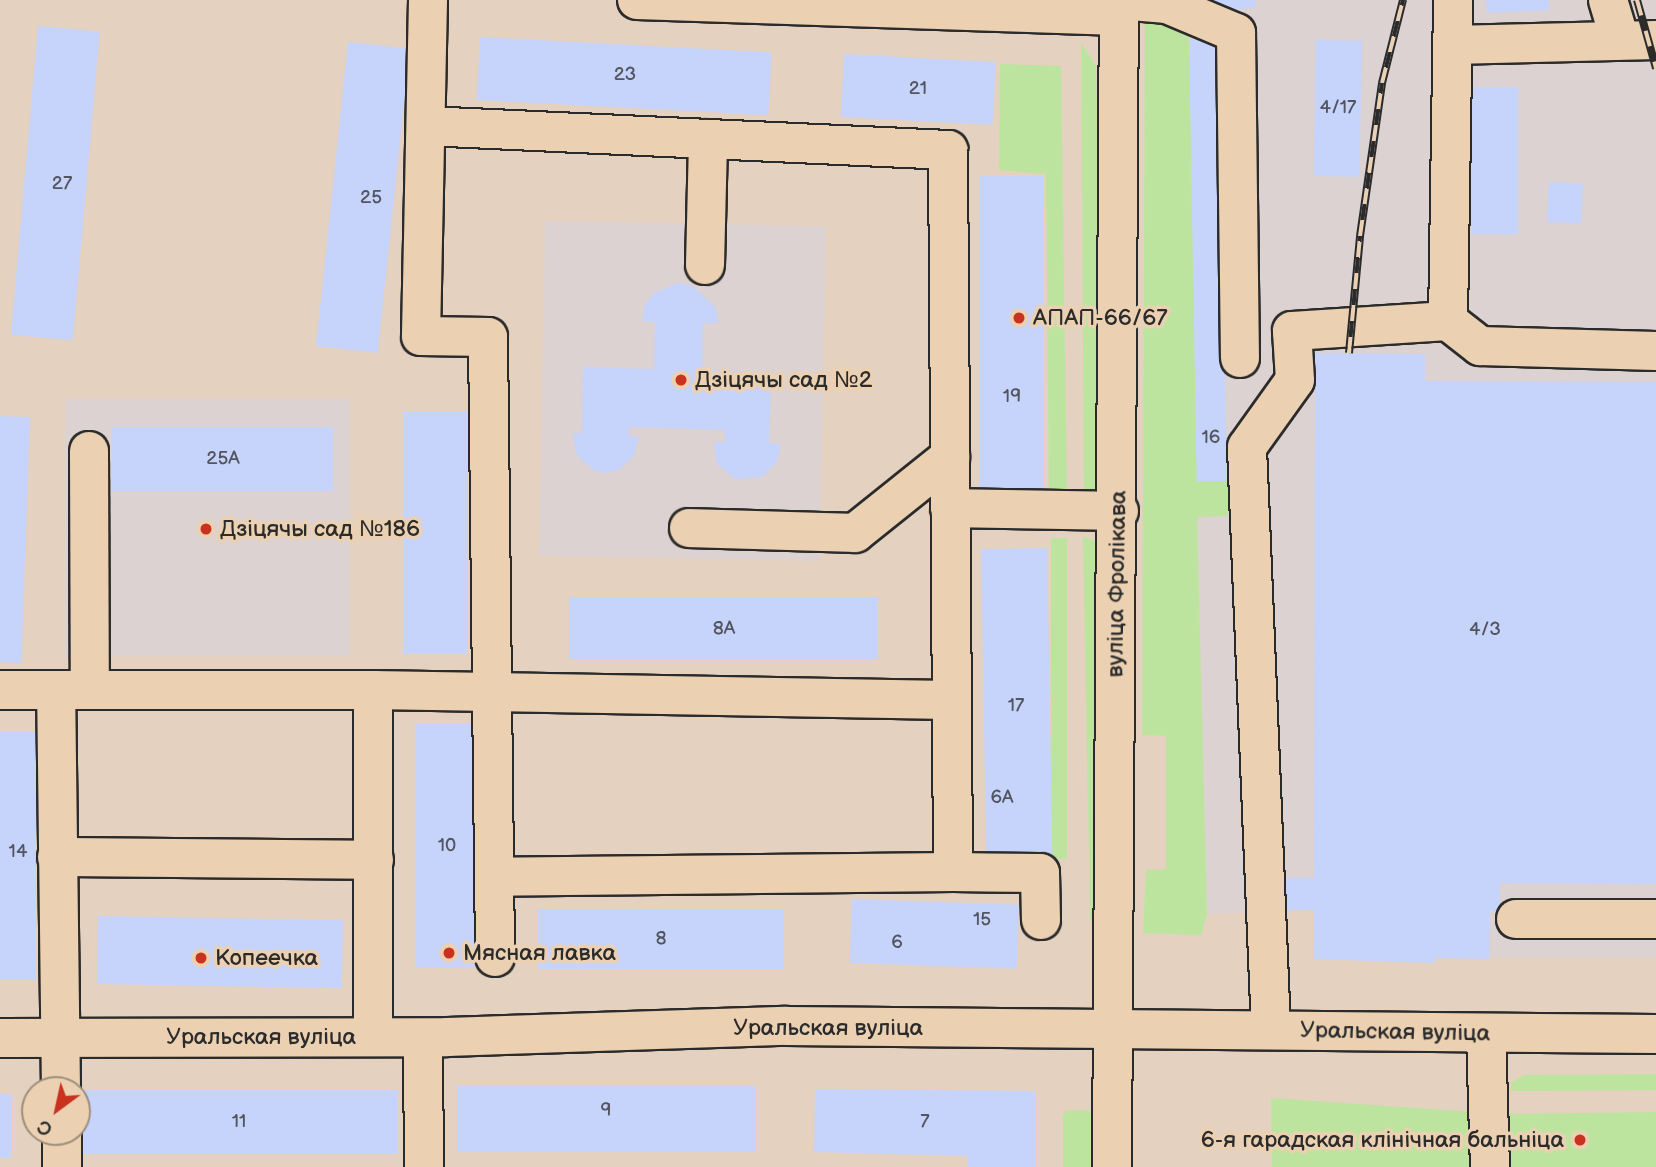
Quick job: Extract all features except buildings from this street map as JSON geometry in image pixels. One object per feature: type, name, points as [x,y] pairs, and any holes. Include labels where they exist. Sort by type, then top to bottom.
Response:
[{"type":"street","points":[[428,0],[421,336],[488,337],[495,957]]},
{"type":"street","points":[[637,0],[878,4],[1167,4],[1198,10],[1236,33],[1240,358]]},
{"type":"street","points":[[1448,321],[1453,0]]},
{"type":"street","points":[[1608,0],[1638,40]]},
{"type":"street","name":"вуліца Фролікава","points":[[1112,1167],[1119,511],[1120,5]]},
{"type":"street","points":[[1452,45],[1638,40]]},
{"type":"street","points":[[426,126],[948,149],[949,700],[953,872]]},
{"type":"street","points":[[705,265],[708,139]]},
{"type":"street","points":[[1272,1030],[1247,447],[1295,380],[1292,331],[1448,321],[1480,346],[1656,351]]},
{"type":"street","points":[[61,1076],[57,857],[73,690],[89,451]]},
{"type":"street","points":[[689,528],[855,533],[950,457]]},
{"type":"street","points":[[950,508],[1119,511]]},
{"type":"street","points":[[0,690],[373,690],[494,695],[949,700]]},
{"type":"street","points":[[373,690],[373,1037]]},
{"type":"street","points":[[57,857],[373,860]]},
{"type":"street","points":[[495,877],[1040,873],[1041,919]]},
{"type":"street","points":[[1517,919],[1656,919]]},
{"type":"street","name":"Уральская вуліца","points":[[0,1038],[423,1038],[786,1026],[1656,1034]]},
{"type":"street","points":[[1486,1034],[1490,1167]]},
{"type":"street","points":[[423,1038],[424,1167]]},
{"type":"street","points":[[62,1146],[62,1167]]},
{"type":"shaded area","points":[[1177,0],[1656,0],[1656,958],[1436,958],[1435,963],[1314,959],[1313,910],[1207,914],[1197,518],[1228,515],[1189,41]]},
{"type":"shaded area","name":"Дзіцячы сад №2","points":[[545,221],[826,226],[820,561],[539,556]]},
{"type":"shaded area","name":"Дзіцячы сад №186","points":[[65,399],[350,399],[350,656],[65,656]]},
{"type":"green space","points":[[1145,15],[1187,24],[1228,481],[1228,516],[1197,517],[1207,914],[1201,935],[1143,933],[1146,870],[1166,869],[1166,736],[1142,735]]},
{"type":"green space","points":[[1081,43],[1096,65],[1102,489],[1084,501]]},
{"type":"green space","points":[[1000,64],[1061,66],[1067,499],[1049,499],[1046,174],[999,170]]},
{"type":"green space","points":[[1083,536],[1099,543],[1097,919],[1090,920]]},
{"type":"green space","points":[[1051,538],[1067,538],[1067,859],[1051,859]]},
{"type":"green space","points":[[1656,1074],[1656,1090],[1511,1091],[1511,1083],[1524,1075]]},
{"type":"green space","points":[[1271,1098],[1503,1114],[1656,1112],[1656,1167],[1272,1167]]},
{"type":"green space","points":[[1087,1110],[1095,1115],[1095,1167],[1063,1167],[1063,1116],[1066,1111]]},
{"type":"railway","points":[[1349,353],[1360,236],[1382,83],[1403,0]]},
{"type":"railway","points":[[1637,0],[1656,68]]},
{"type":"place","name":"АПАП-66/67","points":[[1019,318]]},
{"type":"place","name":"Дзіцячы сад №2","points":[[681,380]]},
{"type":"place","name":"Дзіцячы сад №186","points":[[206,529]]},
{"type":"place","name":"Мясная лавка","points":[[449,953]]},
{"type":"place","name":"Копеечка","points":[[201,958]]},
{"type":"place","name":"6-я гарадская клінічная бальніца","points":[[1580,1140]]}]
